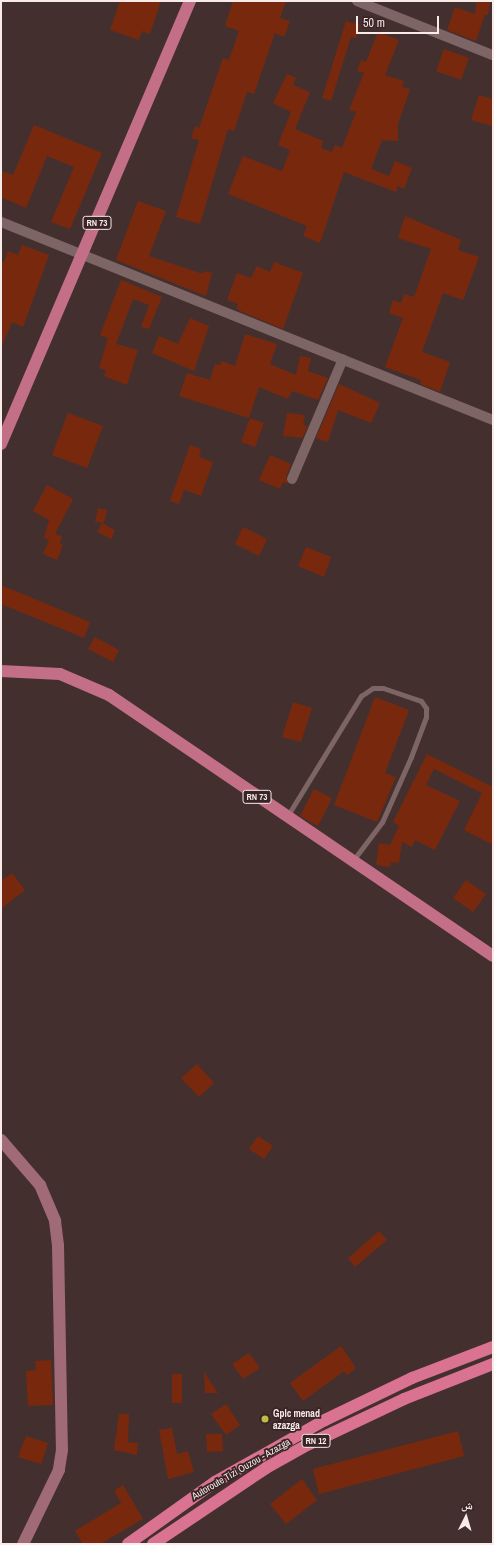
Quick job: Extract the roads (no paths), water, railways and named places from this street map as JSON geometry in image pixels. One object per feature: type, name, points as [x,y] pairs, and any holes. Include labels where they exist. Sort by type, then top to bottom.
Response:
[{"type":"highway","name":"Autoroute Tizi Ouzou - Azazga","points":[[128,1544],[215,1482],[325,1420],[412,1378],[493,1347]]},
{"type":"highway","name":"Autoroute Tizi Ouzou - Azazga","points":[[154,1544],[266,1468],[309,1444],[404,1399],[493,1364]]},
{"type":"main road","name":"RN 73","points":[[1,444],[84,254],[190,1]]},
{"type":"main road","name":"RN 73","points":[[4,668],[60,674],[109,695],[287,816],[354,859],[493,956]]},
{"type":"main road","points":[[1,1140],[40,1185],[55,1221],[58,1245],[62,1450],[58,1470],[23,1544]]},
{"type":"street","points":[[357,1],[493,55]]},
{"type":"street","points":[[1,222],[84,254],[493,420]]},
{"type":"street","points":[[292,479],[343,359]]},
{"type":"lane","points":[[287,816],[361,696],[373,688],[383,688],[421,701],[426,708],[426,716],[411,757],[382,822],[354,859]]},
{"type":"place","name":"Gplc menad azazga","points":[[265,1419]]}]
